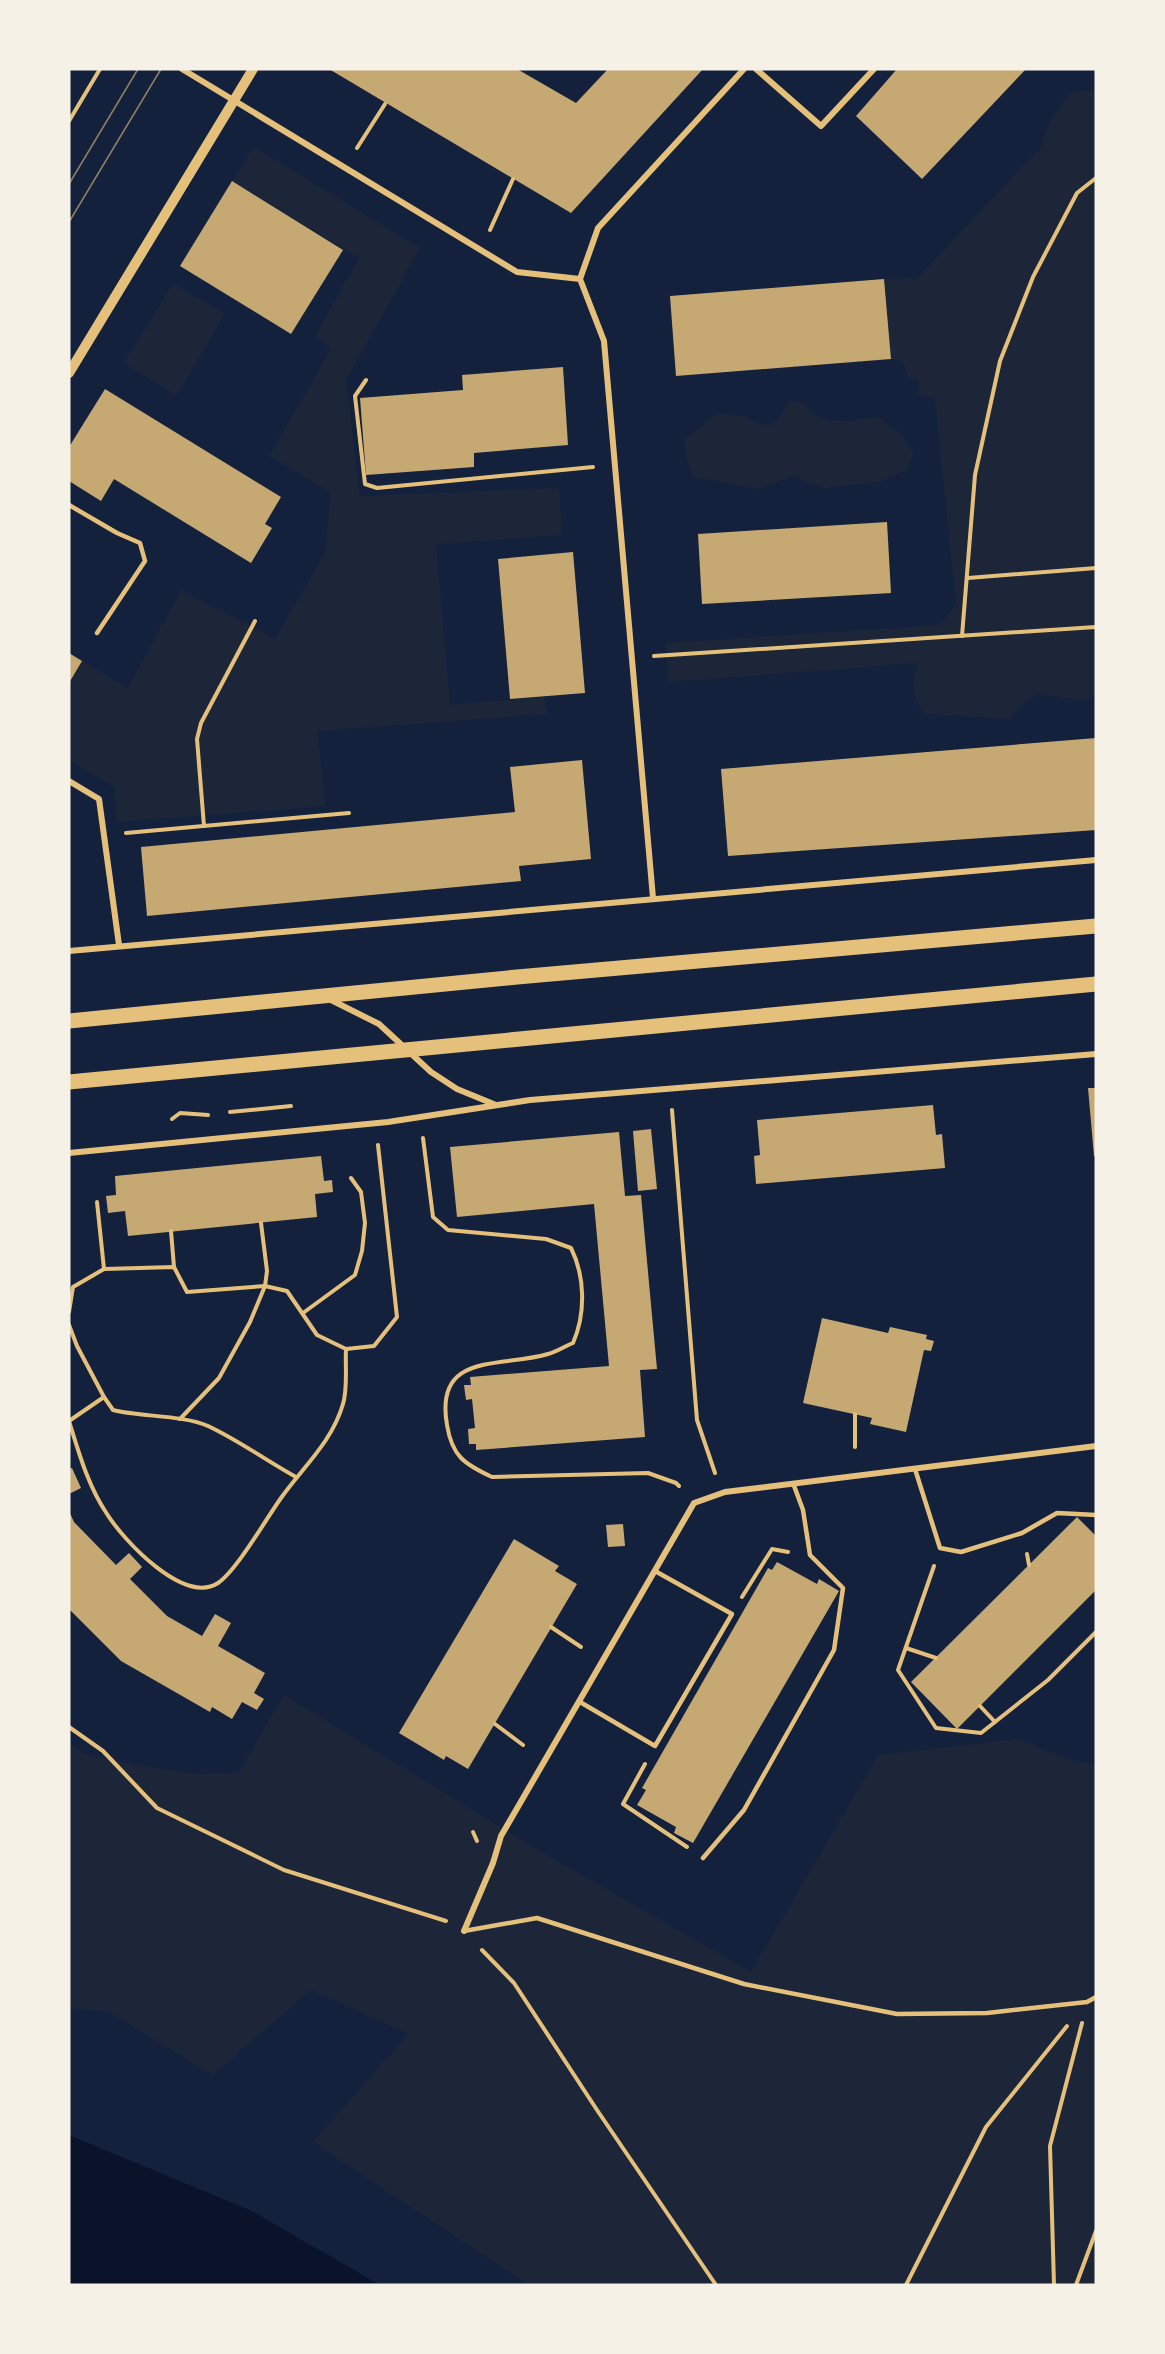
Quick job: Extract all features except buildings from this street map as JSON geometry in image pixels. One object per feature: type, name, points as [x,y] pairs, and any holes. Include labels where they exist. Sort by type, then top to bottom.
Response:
[{"type":"main road","points":[[69,1021],[1096,926]]},
{"type":"main road","points":[[69,1082],[1096,984]]},
{"type":"street","points":[[182,69],[517,272],[579,279]]},
{"type":"street","points":[[69,373],[253,69]]},
{"type":"street","points":[[653,898],[604,341],[579,279],[598,228],[744,69]]},
{"type":"street","points":[[756,69],[821,126],[874,69]]},
{"type":"street","points":[[69,781],[99,800],[119,945]]},
{"type":"street","points":[[69,951],[1096,860]]},
{"type":"street","points":[[324,997],[379,1024],[431,1072],[457,1089],[496,1105]]},
{"type":"street","points":[[69,1153],[346,1126],[496,1105],[670,1088],[1096,1054]]},
{"type":"street","points":[[464,1931],[493,1863],[501,1836],[694,1503],[725,1492],[1096,1446]]},
{"type":"lane","points":[[69,505],[140,543],[145,561],[97,633]]},
{"type":"lane","points":[[915,1469],[940,1548],[961,1552],[1022,1533],[1057,1513],[1096,1515]]},
{"type":"lane","points":[[703,1858],[744,1810],[834,1650],[843,1588],[810,1555],[803,1510],[793,1484]]},
{"type":"lane","points":[[580,1702],[655,1746],[732,1614],[655,1571]]},
{"type":"lane","points":[[464,1931],[537,1918],[744,1984],[897,2014],[987,2013],[1087,2002],[1096,1997]]},
{"type":"path","points":[[69,121],[100,69]]},
{"type":"path","points":[[357,148],[386,104]]},
{"type":"path","points":[[962,636],[969,578],[975,475],[1000,361],[1033,277],[1077,193],[1096,178]]},
{"type":"path","points":[[490,230],[513,179]]},
{"type":"path","points":[[366,380],[355,396],[365,484],[377,488],[615,465]]},
{"type":"path","points":[[969,578],[1096,568]]},
{"type":"path","points":[[204,826],[197,739],[201,723],[255,621]]},
{"type":"path","points":[[631,657],[1096,627]]},
{"type":"path","points":[[104,835],[349,813]]},
{"type":"path","points":[[670,1088],[697,1420],[711,1464],[725,1492]]},
{"type":"path","points":[[423,1140],[433,1216],[448,1230],[546,1239],[571,1248],[581,1268],[581,1324],[573,1343],[548,1354],[465,1370],[451,1382],[445,1397],[445,1416],[450,1442],[458,1457],[472,1468],[492,1477],[648,1473],[676,1483]]},
{"type":"path","points":[[171,1231],[174,1267],[187,1292],[265,1286],[287,1291],[317,1335],[346,1349],[374,1346],[397,1317],[378,1145]]},
{"type":"path","points":[[303,1313],[354,1275],[362,1251],[365,1223],[361,1192],[351,1178]]},
{"type":"path","points":[[97,1202],[104,1269]]},
{"type":"path","points":[[180,1419],[219,1378],[242,1339],[265,1286],[267,1271],[261,1223]]},
{"type":"path","points":[[69,1312],[71,1287],[104,1269],[174,1267]]},
{"type":"path","points":[[69,1325],[77,1346],[104,1398],[113,1410],[140,1416],[180,1419],[207,1426],[296,1477]]},
{"type":"path","points":[[104,1398],[69,1421],[87,1476],[107,1515],[138,1550],[175,1581],[199,1590],[218,1583],[235,1565],[296,1477],[330,1437],[344,1402],[346,1349]]},
{"type":"path","points":[[855,1414],[855,1447]]},
{"type":"path","points":[[940,1548],[898,1670],[936,1728],[981,1733],[1048,1680],[1096,1632]]},
{"type":"path","points":[[732,1614],[772,1549]]},
{"type":"path","points":[[551,1627],[581,1647]]},
{"type":"path","points":[[906,1648],[936,1658]]},
{"type":"path","points":[[980,1706],[995,1722]]},
{"type":"path","points":[[495,1724],[523,1745]]},
{"type":"path","points":[[69,1727],[103,1751],[157,1808],[284,1870],[442,1920],[464,1931],[514,1983],[716,2285]]},
{"type":"path","points":[[655,1746],[623,1804],[703,1858]]},
{"type":"path","points":[[906,2285],[986,2127],[1087,2002]]},
{"type":"path","points":[[1054,2285],[1050,2146],[1087,2002]]},
{"type":"path","points":[[1076,2285],[1096,2231]]},
{"type":"shaded area","points":[[1096,89],[1096,697],[1080,700],[1037,694],[1017,710],[1011,719],[925,714],[917,702],[914,690],[914,677],[918,663],[669,682],[666,643],[941,625],[956,604],[935,398],[919,395],[918,378],[908,379],[903,361],[891,359],[884,279],[917,278],[1043,145],[1048,125],[1069,97],[1076,92]]},
{"type":"shaded area","points":[[254,147],[420,248],[346,380],[360,496],[559,488],[562,535],[436,544],[450,705],[544,697],[547,714],[317,731],[326,806],[117,822],[114,787],[69,760],[69,683],[82,661],[128,688],[181,590],[275,639],[326,551],[330,492],[269,456],[331,349],[315,336],[359,258],[232,181]]},
{"type":"shaded area","points":[[173,284],[225,313],[177,396],[124,363]]},
{"type":"shaded area","points":[[790,400],[805,404],[812,412],[829,420],[848,421],[879,417],[901,434],[913,452],[909,469],[879,482],[824,488],[793,476],[758,489],[693,477],[687,461],[685,440],[717,413],[743,416],[768,426],[779,418]]},
{"type":"shaded area","points":[[284,1695],[533,1847],[751,1972],[878,1755],[1018,1739],[1078,1763],[1096,1762],[1096,2285],[529,2285],[313,2142],[408,2034],[311,1990],[213,2075],[107,2011],[69,2008],[69,1743],[89,1756],[191,1774],[238,1773]]},
{"type":"shaded area","points":[[69,2135],[252,2211],[380,2285],[69,2285]]},
{"type":"tram line","points":[[69,184],[138,69]]},
{"type":"tram line","points":[[69,222],[161,69]]}]
